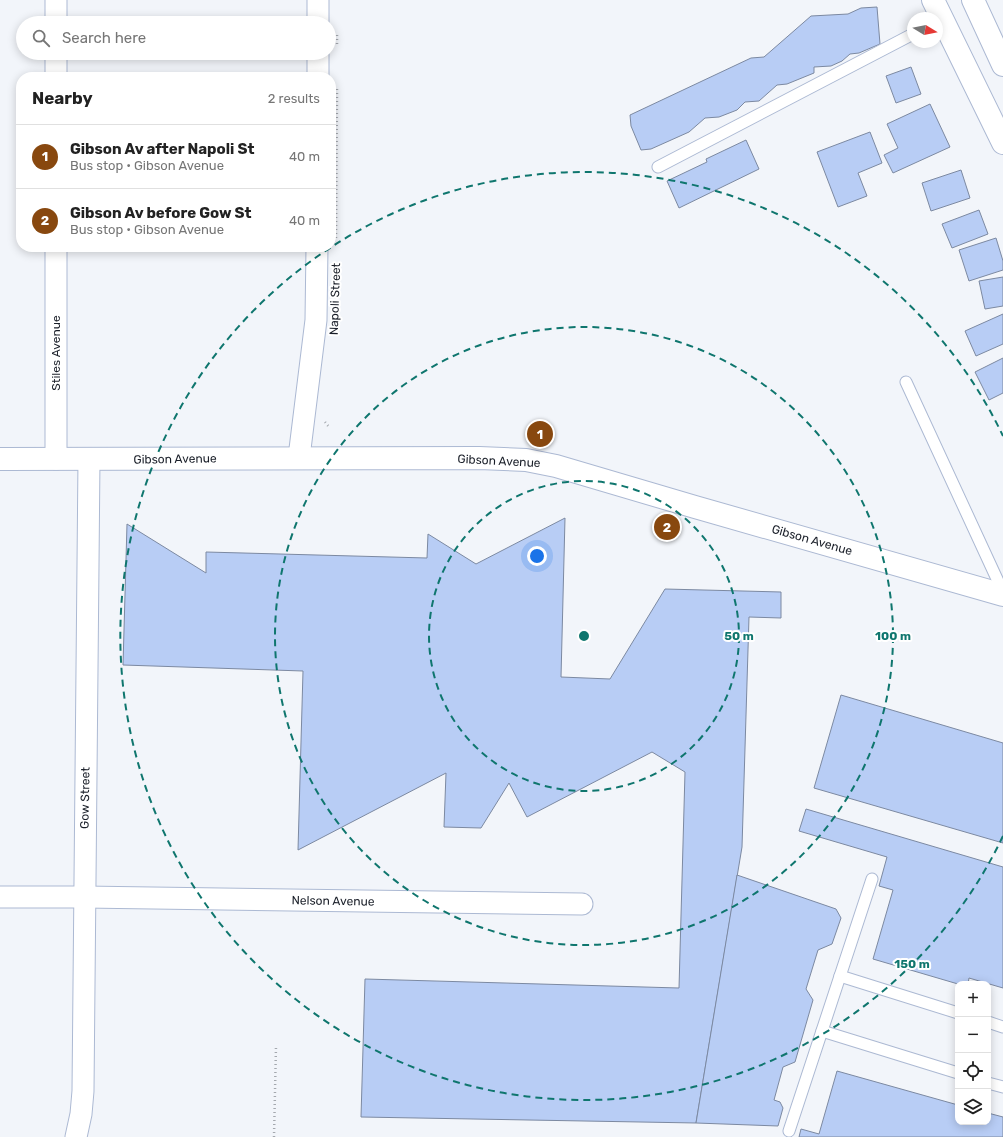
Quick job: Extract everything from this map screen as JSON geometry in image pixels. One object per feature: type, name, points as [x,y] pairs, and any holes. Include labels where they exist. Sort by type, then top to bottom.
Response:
[{"type":"main road","points":[[933,0],[937,12]]},
{"type":"main road","points":[[973,0],[1003,65]]},
{"type":"main road","points":[[943,27],[1003,143]]},
{"type":"main road","name":"Gibson Avenue","points":[[0,459],[299,457],[479,458],[541,462],[1003,593]]},
{"type":"street","points":[[56,0],[56,16]]},
{"type":"street","points":[[318,0],[324,16]]},
{"type":"street","points":[[56,60],[56,72]]},
{"type":"street","points":[[327,60],[327,72]]},
{"type":"street","name":"Stiles Avenue","points":[[56,252],[56,459]]},
{"type":"street","name":"Napoli Street","points":[[299,457],[326,252]]},
{"type":"street","name":"Gow Street","points":[[76,1137],[81,1114],[83,1091],[89,459]]},
{"type":"street","name":"Nelson Avenue","points":[[0,897],[582,904]]},
{"type":"lane","points":[[658,167],[907,37]]},
{"type":"lane","points":[[906,382],[1003,593]]},
{"type":"lane","points":[[789,1131],[872,879]]},
{"type":"lane","points":[[840,976],[955,1012]]},
{"type":"lane","points":[[991,1023],[1003,1027]]},
{"type":"lane","points":[[822,1031],[955,1073]]},
{"type":"lane","points":[[991,1084],[1003,1088]]},
{"type":"path","points":[[323,419],[329,427]]},
{"type":"path","points":[[274,1137],[276,1046]]},
{"type":"building","points":[[877,7],[880,44],[859,53],[850,54],[842,61],[831,66],[814,67],[814,73],[787,84],[777,85],[759,101],[745,102],[737,110],[719,117],[705,118],[689,132],[651,149],[641,150],[631,126],[630,115],[751,58],[764,57],[811,16],[848,14],[861,8]]},
{"type":"building","points":[[911,67],[921,94],[896,103],[886,76]]},
{"type":"building","points":[[930,104],[950,147],[893,173],[884,155],[898,148],[887,124]]},
{"type":"building","points":[[870,132],[882,163],[858,173],[867,196],[838,207],[817,152]]},
{"type":"building","points":[[746,140],[759,169],[679,208],[667,181],[707,162],[706,159]]},
{"type":"building","points":[[961,170],[970,198],[931,211],[922,183]]},
{"type":"building","points":[[979,210],[988,234],[952,248],[942,224]]},
{"type":"building","points":[[996,238],[1003,261],[1003,270],[969,281],[959,250]]},
{"type":"building","points":[[1003,277],[1003,306],[985,309],[979,281]]},
{"type":"building","points":[[1003,314],[1003,344],[976,356],[965,331]]},
{"type":"building","points":[[1003,358],[1003,393],[989,400],[975,372]]},
{"type":"building","points":[[565,518],[561,677],[610,679],[665,589],[781,592],[781,618],[749,617],[742,847],[696,1123],[361,1117],[365,979],[679,988],[685,772],[652,752],[527,817],[509,783],[481,828],[444,827],[446,773],[298,850],[303,671],[123,665],[127,524],[206,573],[206,552],[427,558],[428,534],[476,564]]},
{"type":"building","points":[[841,695],[1003,743],[1003,843],[814,788]]},
{"type":"building","points":[[806,809],[1003,867],[1003,988],[991,984],[991,981],[979,981],[969,978],[968,981],[955,981],[955,983],[873,959],[893,890],[879,886],[887,857],[799,831]]},
{"type":"building","points":[[737,875],[836,909],[841,918],[832,944],[818,950],[806,989],[813,1000],[795,1062],[783,1067],[774,1100],[780,1102],[783,1108],[778,1126],[696,1123]]},
{"type":"building","points":[[837,1071],[955,1104],[955,1125],[991,1125],[991,1114],[1003,1117],[1003,1137],[799,1137],[801,1129],[819,1134]]},
{"type":"place","name":"Gibson Av after Napoli St","points":[[540,434]]},
{"type":"place","name":"Gibson Av before Gow St","points":[[667,527]]}]
